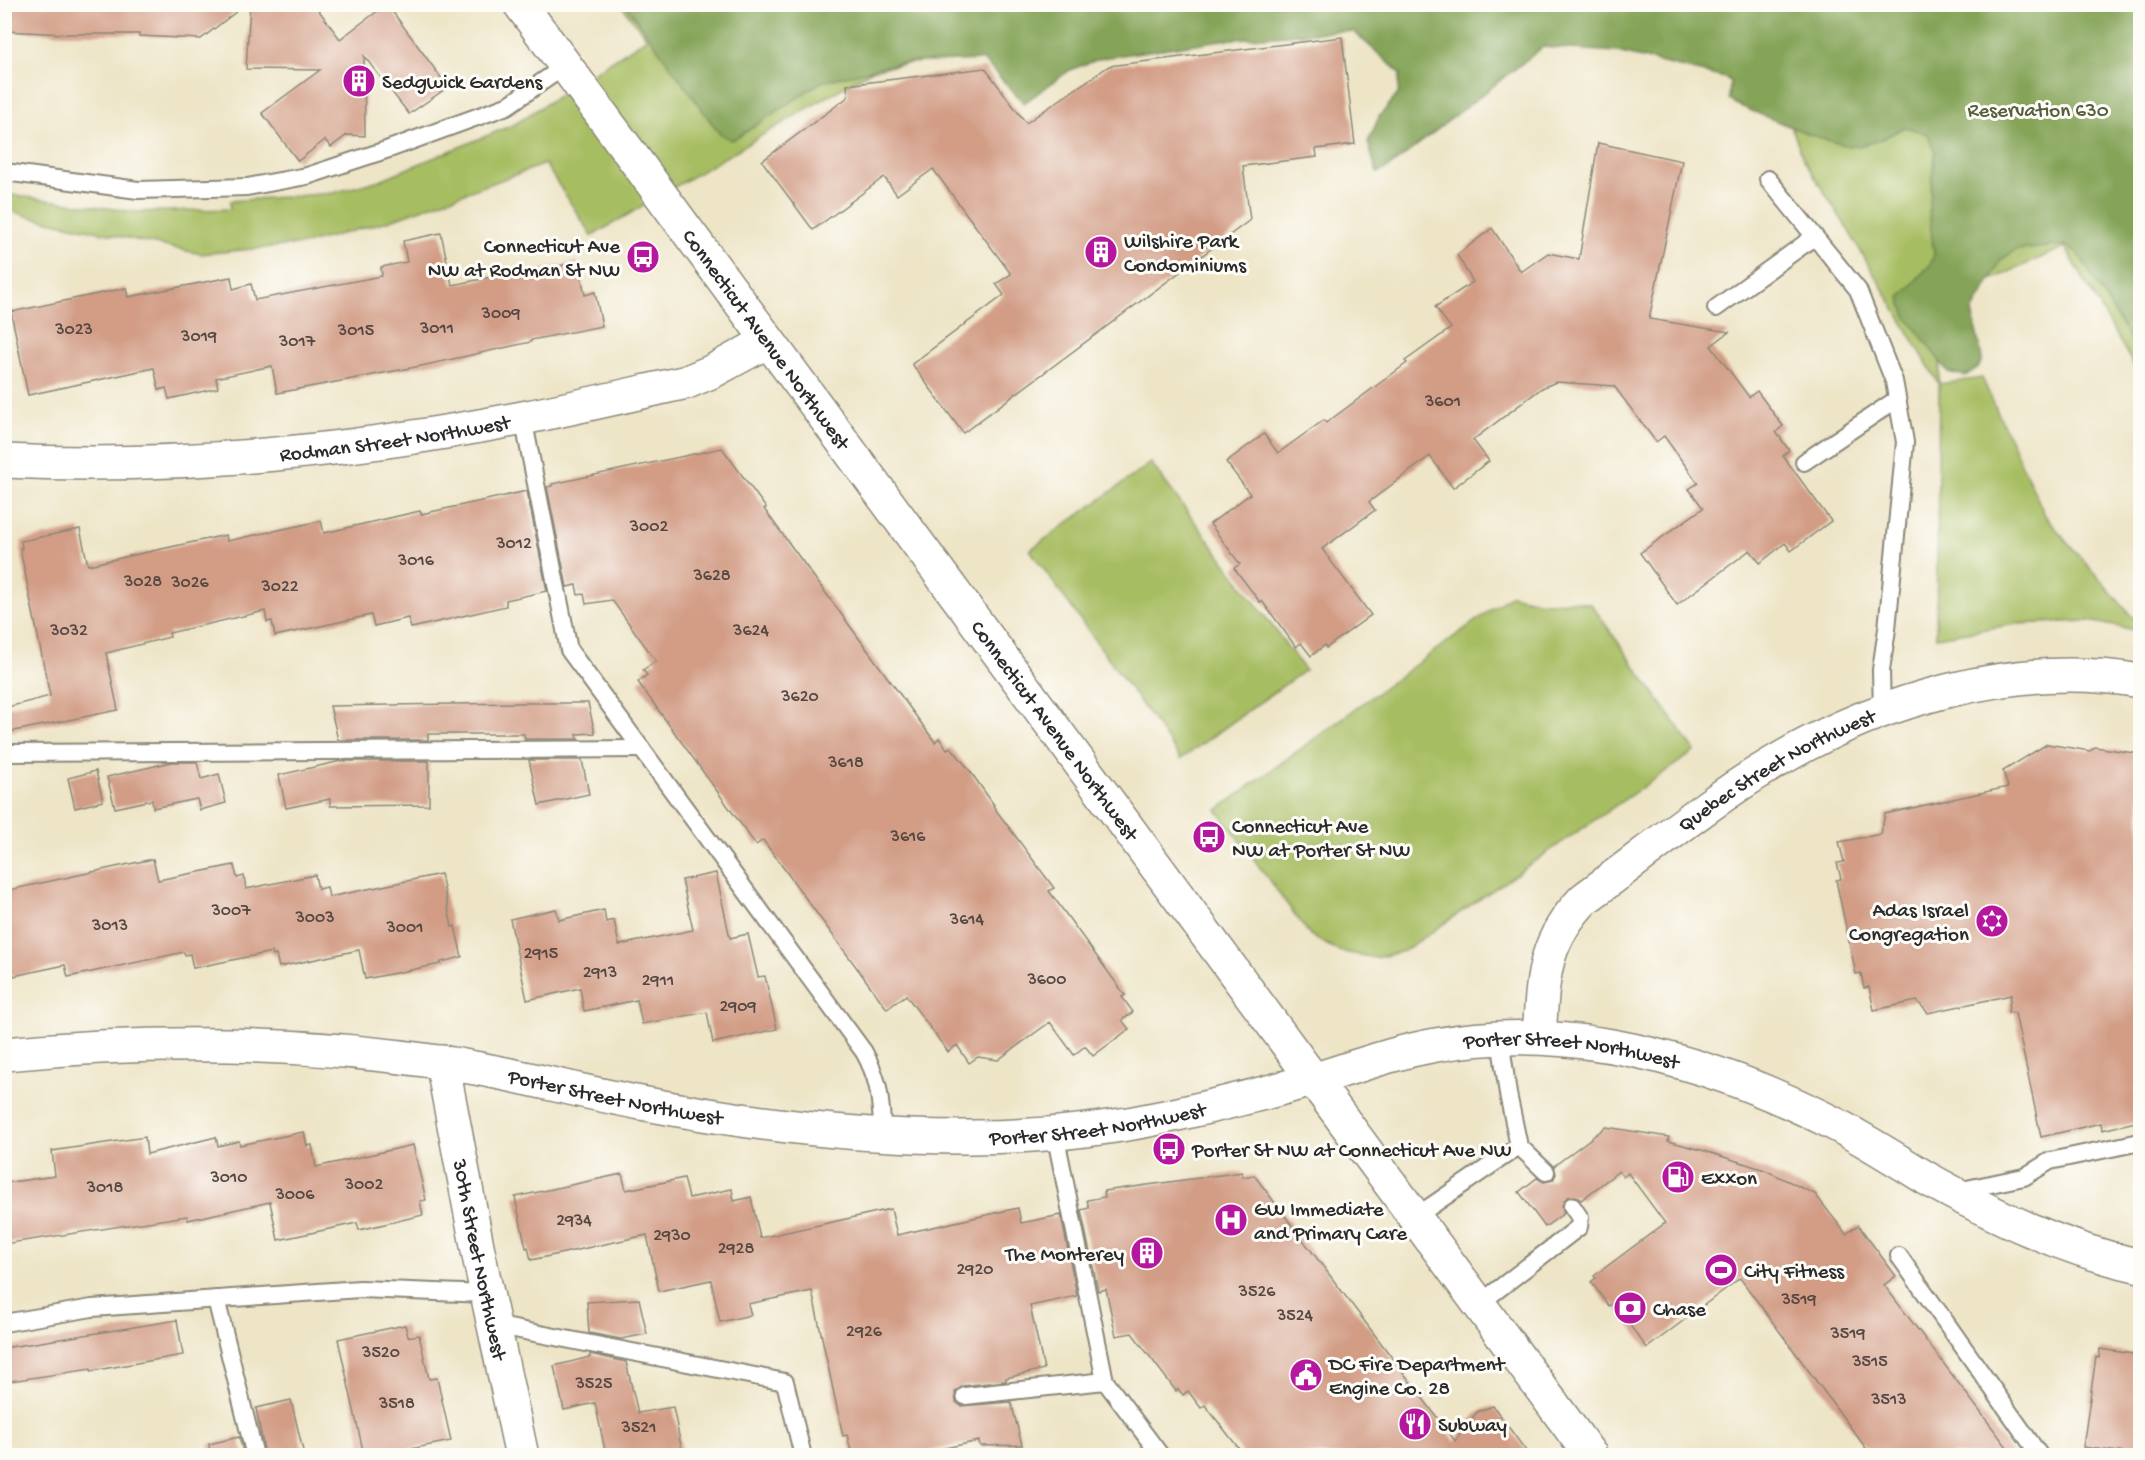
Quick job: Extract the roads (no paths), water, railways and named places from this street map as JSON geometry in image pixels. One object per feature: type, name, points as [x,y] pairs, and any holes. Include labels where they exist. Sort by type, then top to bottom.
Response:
[{"type":"street","name":"Connecticut Avenue Northwest","points":[[520,4],[1591,1455]]},
{"type":"street","name":"Rodman Street Northwest","points":[[4,461],[176,461],[249,456],[431,434],[523,418],[687,382],[713,372],[768,341]]},
{"type":"street","name":"Quebec Street Northwest","points":[[1539,1037],[1544,979],[1549,954],[1557,934],[1569,915],[1584,899],[1739,785],[1770,765],[1843,726],[1967,686],[2013,678],[2059,675],[2140,681]]},
{"type":"street","name":"Porter Street Northwest","points":[[4,1054],[104,1047],[253,1046],[325,1050],[442,1062],[516,1075],[593,1093],[782,1126],[883,1135],[978,1137],[1055,1133],[1166,1117],[1438,1044],[1539,1037],[1612,1046],[1665,1057],[1726,1076],[1835,1124],[1952,1192],[2031,1231],[2065,1244],[2140,1266]]},
{"type":"street","name":"30th Street Northwest","points":[[442,1062],[487,1294],[522,1455]]},
{"type":"lane","points":[[5,172],[138,190],[247,187],[307,176],[507,106],[565,66]]},
{"type":"lane","points":[[1768,179],[1858,290],[1894,381],[1905,442],[1881,670],[1882,712]]},
{"type":"lane","points":[[1716,308],[1814,237]]},
{"type":"lane","points":[[1804,462],[1897,399]]},
{"type":"lane","points":[[523,418],[569,650],[864,1052],[880,1089],[883,1135]]},
{"type":"lane","points":[[4,753],[642,748]]},
{"type":"lane","points":[[1500,1038],[1508,1095],[1519,1146],[1545,1172]]},
{"type":"lane","points":[[1055,1133],[1105,1381],[1161,1455]]},
{"type":"lane","points":[[1952,1192],[2024,1177],[2049,1161],[2140,1142]]},
{"type":"lane","points":[[1415,1217],[1519,1146]]},
{"type":"lane","points":[[1479,1304],[1579,1227],[1580,1218],[1572,1206]]},
{"type":"lane","points":[[1899,1256],[2040,1455]]},
{"type":"lane","points":[[4,1323],[92,1308],[360,1289],[487,1294]]},
{"type":"lane","points":[[216,1299],[255,1455]]},
{"type":"lane","points":[[494,1325],[785,1382],[803,1455]]},
{"type":"lane","points":[[965,1396],[1105,1381]]},
{"type":"place","name":"Sedgwick Gardens","points":[[359,81]]},
{"type":"place","name":"Wilshire Park Condominiums","points":[[1101,252]]},
{"type":"place","name":"Connecticut Ave NW at Rodman St NW","points":[[643,257]]},
{"type":"place","name":"Connecticut Ave NW at Porter St NW","points":[[1209,837]]},
{"type":"place","name":"Adas Israel Congregation","points":[[1992,921]]},
{"type":"place","name":"Porter St NW at Connecticut Ave NW","points":[[1169,1149]]},
{"type":"place","name":"Exxon","points":[[1678,1177]]},
{"type":"place","name":"GW Immediate and Primary Care","points":[[1231,1220]]},
{"type":"place","name":"The Monterey","points":[[1147,1253]]},
{"type":"place","name":"City Fitness","points":[[1721,1270]]},
{"type":"place","name":"Chase","points":[[1630,1308]]},
{"type":"place","name":"DC Fire Department Engine Co. 28","points":[[1306,1375]]},
{"type":"place","name":"Subway","points":[[1415,1424]]},
{"type":"park label","name":"Reservation 630","points":[[2038,109]]}]
